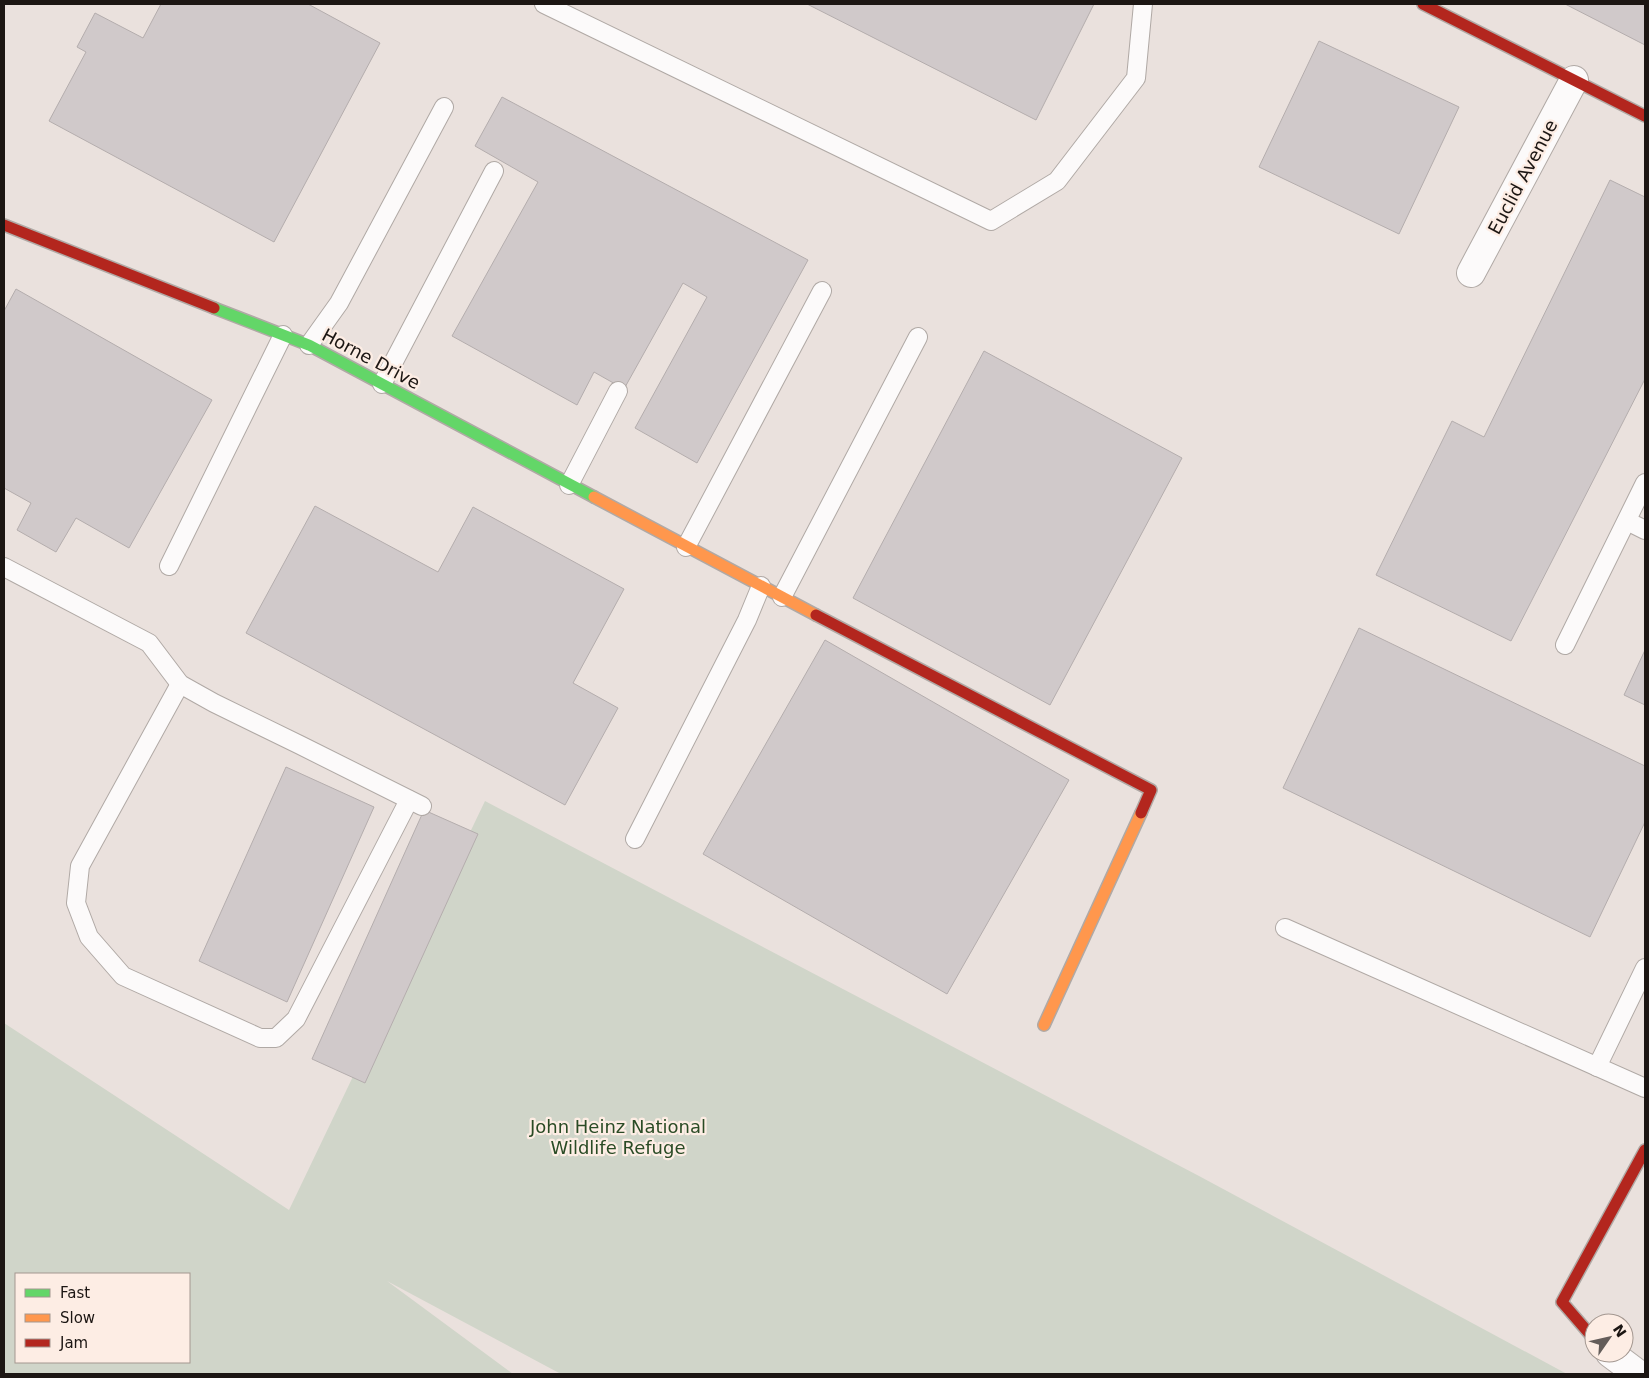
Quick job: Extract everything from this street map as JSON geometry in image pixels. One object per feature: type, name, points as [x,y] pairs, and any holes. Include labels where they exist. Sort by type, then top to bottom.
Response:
[{"type":"street","points":[[1423,4],[1645,116]]},
{"type":"street","name":"Euclid Avenue","points":[[1471,274],[1574,80]]},
{"type":"street","name":"Horne Drive","points":[[4,224],[309,345],[686,547],[1151,790],[1044,1025]]},
{"type":"street","points":[[1584,1327],[1562,1302],[1645,1150]]},
{"type":"street","points":[[1623,1363],[1638,1374]]},
{"type":"lane","points":[[544,4],[991,221],[1057,182],[1136,78],[1143,4]]},
{"type":"lane","points":[[309,345],[339,303],[444,107]]},
{"type":"lane","points":[[382,384],[494,171]]},
{"type":"lane","points":[[686,547],[822,291]]},
{"type":"lane","points":[[169,566],[283,335]]},
{"type":"lane","points":[[782,597],[918,337]]},
{"type":"lane","points":[[569,485],[618,391]]},
{"type":"lane","points":[[1565,644],[1645,483]]},
{"type":"lane","points":[[1627,521],[1645,530]]},
{"type":"lane","points":[[4,567],[149,643],[180,684],[214,703],[415,803],[296,1019],[276,1038],[260,1038],[124,976],[89,937],[76,903],[80,866],[180,684]]},
{"type":"lane","points":[[635,838],[747,620],[761,586]]},
{"type":"lane","points":[[1284,928],[1645,1088]]},
{"type":"lane","points":[[1598,1067],[1645,968]]},
{"type":"green space","name":"John Heinz National Wildlife Refuge","points":[[485,801],[1199,1176],[1567,1374],[561,1374],[387,1281],[513,1374],[4,1374],[4,1023],[289,1210]]},
{"type":"building","points":[[161,4],[308,4],[380,43],[274,242],[49,121],[86,52],[77,47],[95,13],[143,38]]},
{"type":"building","points":[[807,4],[1094,4],[1036,120]]},
{"type":"building","points":[[1565,4],[1645,4],[1645,45]]},
{"type":"building","points":[[1319,41],[1459,107],[1399,234],[1259,167]]},
{"type":"building","points":[[502,97],[808,260],[697,463],[635,428],[707,297],[683,283],[624,389],[594,372],[577,405],[452,336],[538,182],[475,146]]},
{"type":"building","points":[[1610,180],[1645,197],[1645,379],[1511,641],[1376,575],[1452,421],[1484,437]]},
{"type":"building","points":[[16,289],[212,400],[129,548],[76,518],[56,552],[17,530],[31,503],[4,488],[4,311]]},
{"type":"building","points":[[984,351],[1182,458],[1050,705],[853,598]]},
{"type":"building","points":[[315,506],[438,572],[473,507],[624,589],[573,683],[618,708],[565,805],[246,633]]},
{"type":"building","points":[[1359,628],[1645,766],[1645,822],[1590,937],[1283,788]]},
{"type":"building","points":[[825,640],[1069,780],[947,994],[703,854]]},
{"type":"building","points":[[1645,650],[1645,705],[1624,695]]},
{"type":"building","points":[[286,767],[374,807],[287,1002],[199,961]]},
{"type":"building","points":[[424,810],[478,834],[365,1083],[312,1059]]},
{"type":"traffic: fast","points":[[214,308],[309,345],[594,497]]},
{"type":"traffic: slow","points":[[594,497],[816,615]]},
{"type":"traffic: slow","points":[[1044,1025],[1141,813]]},
{"type":"traffic: jam","points":[[1423,4],[1645,116]]},
{"type":"traffic: jam","points":[[4,225],[214,308]]},
{"type":"traffic: jam","points":[[816,615],[1151,790],[1141,813]]},
{"type":"traffic: jam","points":[[1584,1327],[1562,1302],[1645,1150]]}]
